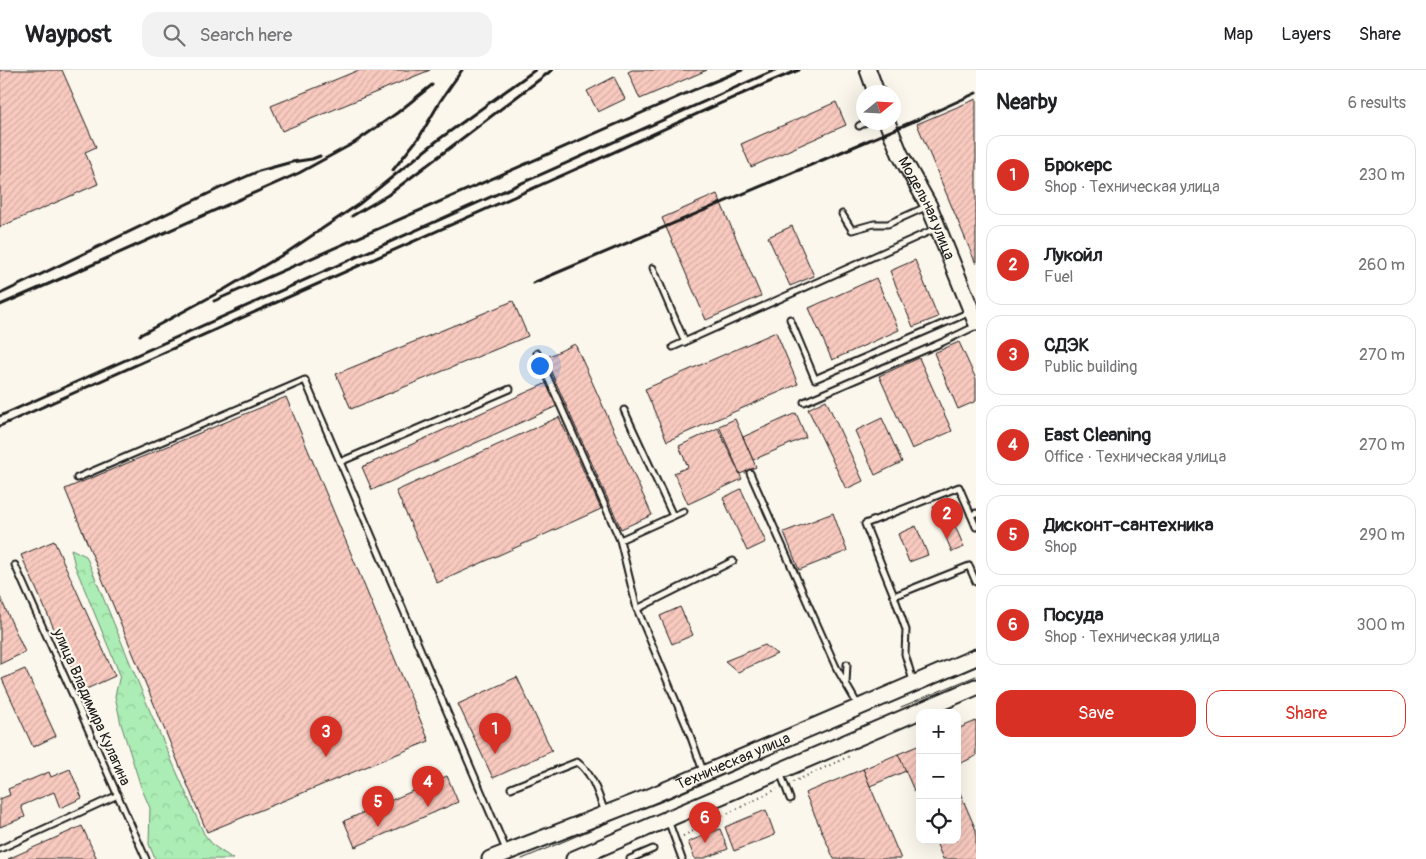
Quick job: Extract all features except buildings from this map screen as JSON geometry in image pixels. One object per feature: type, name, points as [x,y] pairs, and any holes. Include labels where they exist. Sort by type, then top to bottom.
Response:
[{"type":"main road","points":[[868,70],[873,85]]},
{"type":"main road","name":"Модельная улица","points":[[890,130],[900,154],[929,206],[974,317]]},
{"type":"main road","name":"Техническая улица","points":[[490,859],[704,774],[976,657]]},
{"type":"main road","name":"Техническая улица","points":[[574,859],[667,820],[782,778],[976,688]]},
{"type":"lane","points":[[842,214],[852,230],[874,224],[888,224],[929,206]]},
{"type":"lane","points":[[673,347],[938,228]]},
{"type":"lane","points":[[653,268],[686,342]]},
{"type":"lane","points":[[790,319],[815,379],[974,317]]},
{"type":"lane","points":[[804,402],[976,326]]},
{"type":"lane","points":[[537,353],[620,540],[637,609],[704,774]]},
{"type":"lane","points":[[77,478],[304,380],[508,852]]},
{"type":"lane","points":[[340,462],[510,389]]},
{"type":"lane","points":[[624,410],[673,516]]},
{"type":"lane","points":[[750,472],[836,667],[859,708]]},
{"type":"lane","points":[[914,684],[905,654],[906,630],[865,524],[959,487],[973,514],[976,527]]},
{"type":"lane","points":[[620,540],[684,511]]},
{"type":"lane","points":[[637,609],[733,562]]},
{"type":"lane","points":[[894,596],[976,563]]},
{"type":"lane","name":"улица Владимира Кулагина","points":[[15,565],[146,859]]},
{"type":"lane","points":[[969,566],[976,582]]},
{"type":"lane","points":[[846,685],[847,664]]},
{"type":"lane","points":[[511,788],[577,762],[584,766],[590,774],[606,814]]},
{"type":"lane","points":[[782,778],[790,799]]},
{"type":"lane","points":[[0,850],[118,795]]},
{"type":"lane","points":[[667,820],[682,859]]},
{"type":"lane","points":[[630,859],[652,849]]},
{"type":"path","points":[[675,839],[782,778],[857,753]]},
{"type":"green space","points":[[71,549],[86,556],[152,716],[204,834],[214,846],[233,859],[155,859],[149,844],[150,808],[141,787],[121,724],[115,696],[120,675],[75,566]]},
{"type":"tram line","points":[[522,859],[976,667]]},
{"type":"tram line","points":[[901,707],[976,676]]},
{"type":"railway","points":[[393,170],[420,136],[441,100],[462,70]]},
{"type":"railway","points":[[140,335],[225,289],[289,251],[359,204],[438,140],[535,70]]},
{"type":"railway","points":[[352,216],[388,195],[552,70]]},
{"type":"railway","points":[[214,301],[742,70]]},
{"type":"railway","points":[[0,416],[775,70]]},
{"type":"railway","points":[[0,426],[714,106],[799,70]]},
{"type":"railway","points":[[0,305],[299,173],[354,143],[397,113],[432,85]]},
{"type":"railway","points":[[533,283],[976,93]]},
{"type":"railway","points":[[0,294],[259,171],[320,156]]},
{"type":"place","name":"Лукойл","points":[[947,539]]},
{"type":"place","name":"Брокерс","points":[[495,754]]},
{"type":"place","name":"СДЭК","points":[[326,757]]},
{"type":"place","name":"East Cleaning","points":[[428,807]]},
{"type":"place","name":"Дисконт-сантехника","points":[[378,827]]},
{"type":"place","name":"Посуда","points":[[705,843]]}]
